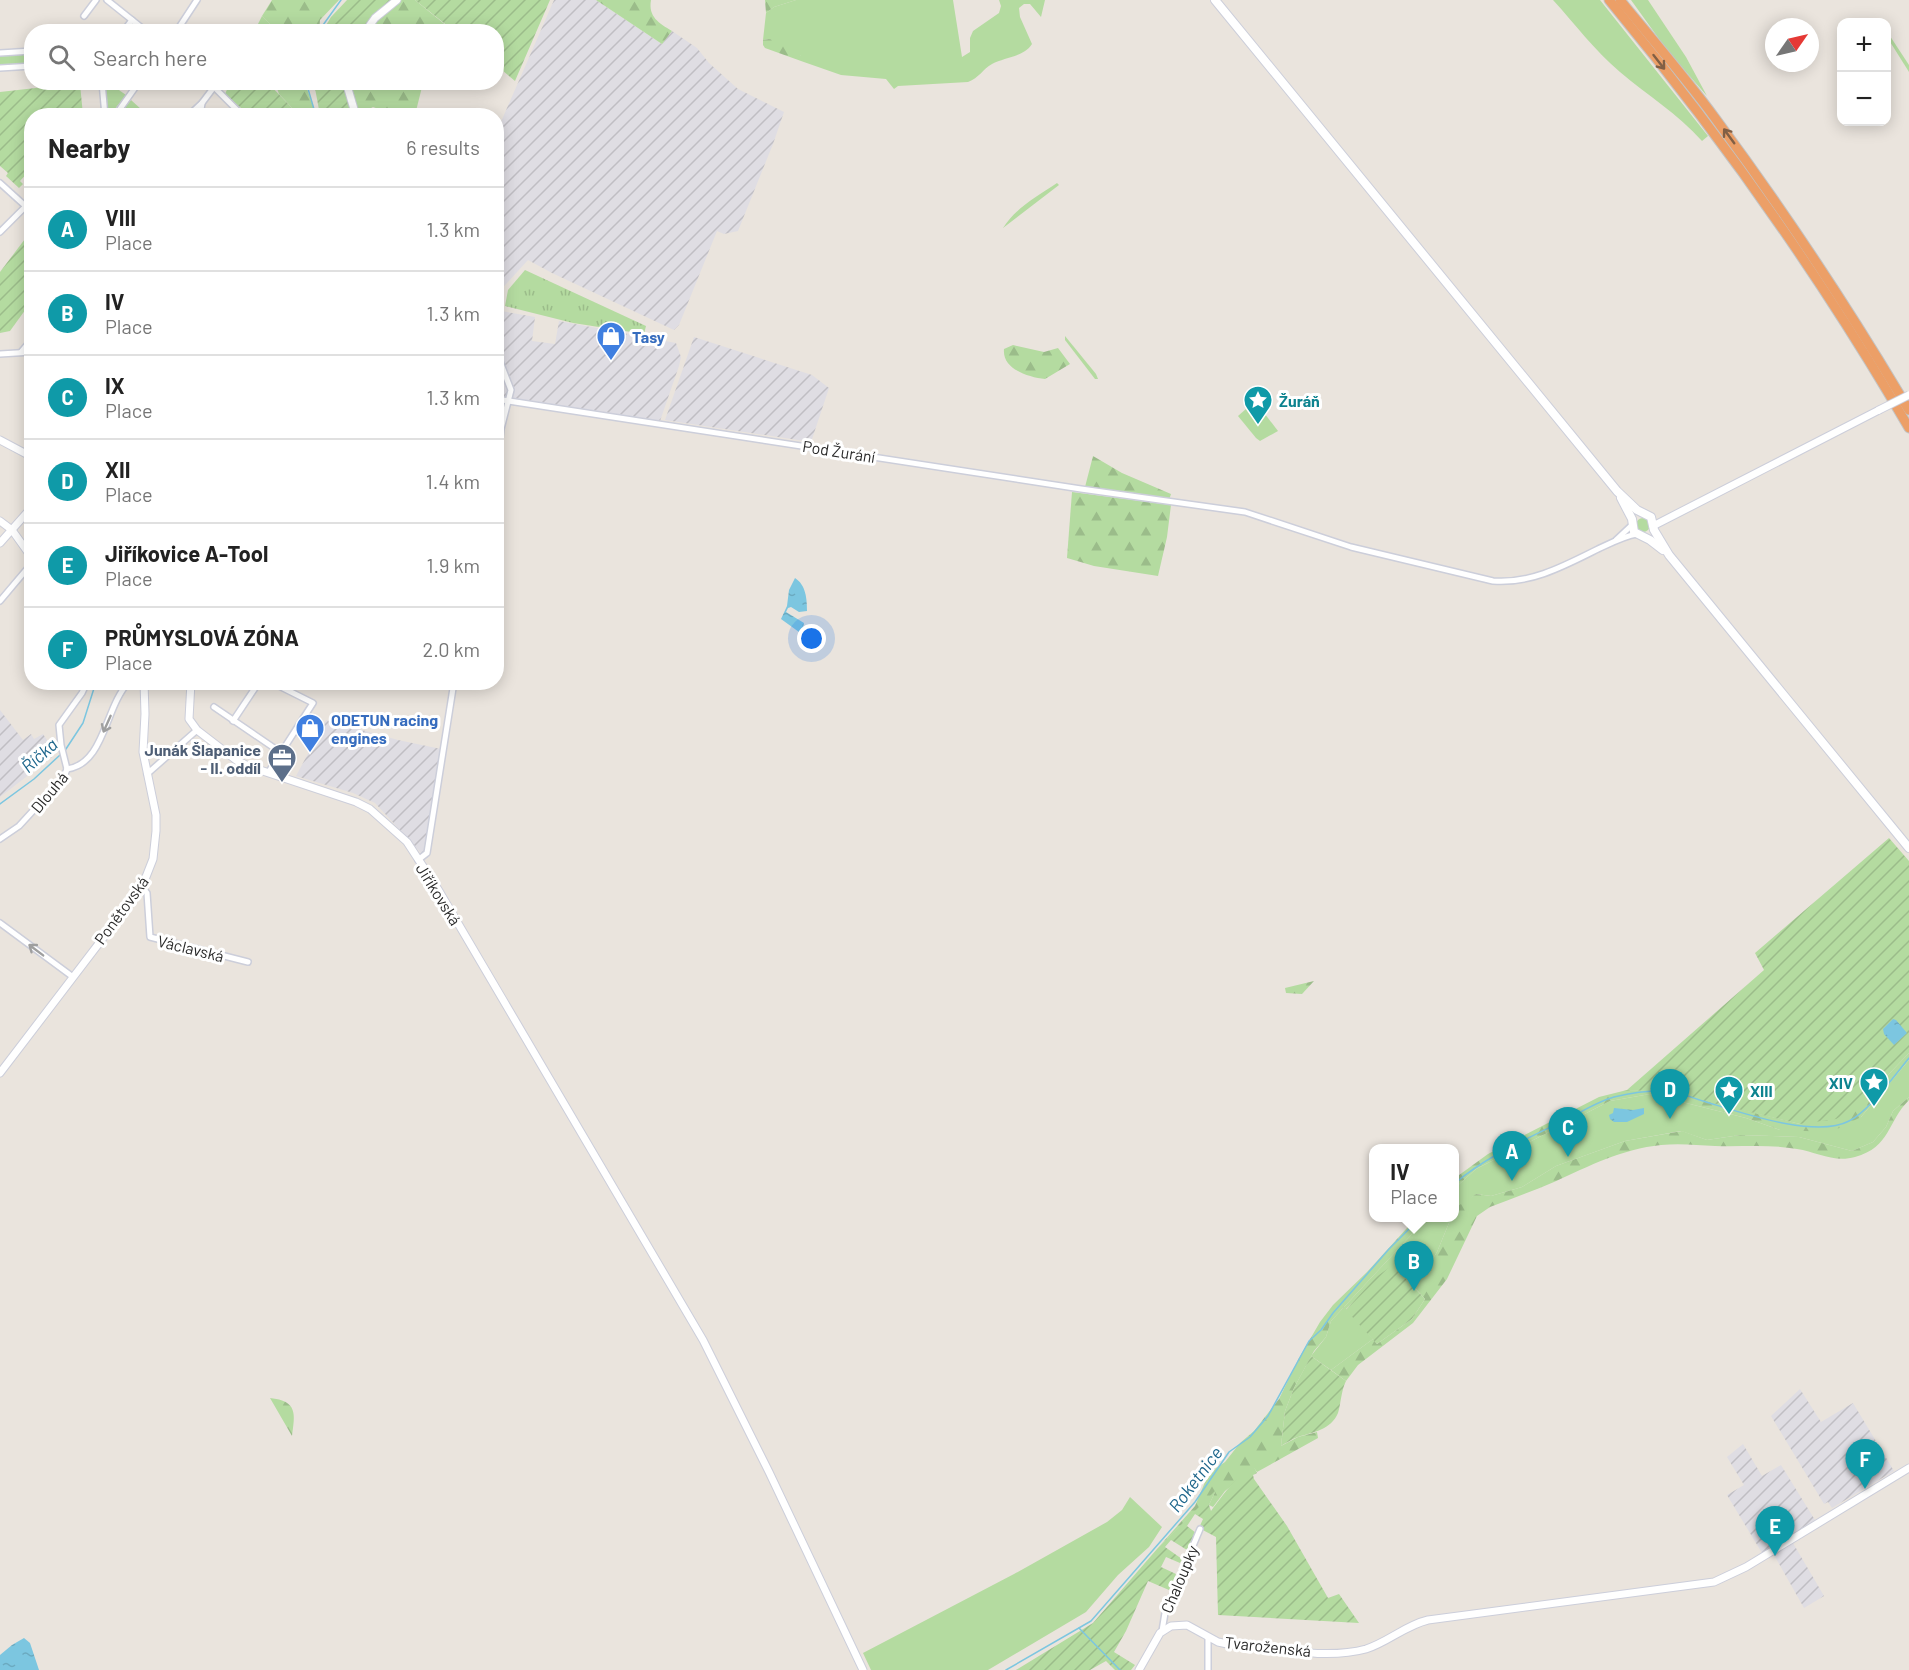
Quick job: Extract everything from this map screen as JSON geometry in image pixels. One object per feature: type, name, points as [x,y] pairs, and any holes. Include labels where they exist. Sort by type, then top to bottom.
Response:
[{"type":"highway","points":[[1609,0],[1756,189],[1902,401]]},
{"type":"highway","points":[[1620,0],[1714,116],[1769,192],[1838,295],[1902,401],[1909,428]]},
{"type":"main road","points":[[1215,0],[1617,491],[1646,516],[1669,555],[1907,843]]},
{"type":"main road","points":[[1617,491],[1640,535],[1669,555]]},
{"type":"main road","points":[[1632,523],[1637,515],[1646,516]]},
{"type":"main road","points":[[1640,535],[1650,533],[1653,527]]},
{"type":"street","points":[[84,16],[96,0]]},
{"type":"street","points":[[107,0],[137,24]]},
{"type":"street","points":[[181,24],[197,0]]},
{"type":"street","points":[[371,24],[397,0]]},
{"type":"street","points":[[129,24],[132,20]]},
{"type":"street","points":[[0,53],[24,52]]},
{"type":"street","points":[[0,68],[24,66]]},
{"type":"street","points":[[103,90],[104,108]]},
{"type":"street","points":[[121,108],[133,90]]},
{"type":"street","points":[[201,108],[208,90]]},
{"type":"street","points":[[216,90],[235,108]]},
{"type":"street","points":[[349,90],[355,108]]},
{"type":"street","points":[[197,108],[202,103]]},
{"type":"street","points":[[0,183],[24,206]]},
{"type":"street","points":[[0,232],[24,208]]},
{"type":"street","points":[[21,352],[24,348]]},
{"type":"street","points":[[0,354],[24,352]]},
{"type":"street","points":[[504,372],[511,390],[504,420]]},
{"type":"street","name":"Pod Žurání","points":[[504,400],[1245,512],[1351,547],[1492,581],[1531,579],[1615,541]]},
{"type":"street","points":[[1653,527],[1673,514],[1879,410],[1902,401]]},
{"type":"street","points":[[0,440],[24,453]]},
{"type":"street","points":[[1646,516],[1673,514]]},
{"type":"street","points":[[0,543],[24,516]]},
{"type":"street","points":[[0,521],[12,530],[24,547]]},
{"type":"street","points":[[1615,541],[1632,523]]},
{"type":"street","points":[[1615,541],[1640,535]]},
{"type":"street","points":[[0,601],[24,572]]},
{"type":"street","points":[[67,768],[59,725],[83,690]]},
{"type":"street","name":"Dlouhá","points":[[0,839],[19,826],[64,777],[67,768],[83,764],[96,746],[123,690]]},
{"type":"street","name":"Ponětovská","points":[[0,1073],[142,886],[153,859],[156,815],[143,752],[144,690]]},
{"type":"street","points":[[147,774],[197,730],[189,718],[191,690]]},
{"type":"street","points":[[233,721],[254,690]]},
{"type":"street","points":[[268,773],[313,703],[287,690]]},
{"type":"street","points":[[418,860],[427,853],[453,690]]},
{"type":"street","points":[[214,707],[280,752]]},
{"type":"street","name":"Jiříkovská","points":[[197,730],[236,759],[268,773],[356,802],[370,809],[407,842],[703,1340],[769,1472],[862,1670]]},
{"type":"street","name":"Václavská","points":[[142,886],[147,894],[150,937],[248,962]]},
{"type":"street","points":[[0,923],[73,977]]},
{"type":"street","name":"Tvaroženská","points":[[1162,1631],[1174,1625],[1186,1625],[1208,1637],[1232,1645],[1310,1652],[1343,1652],[1378,1644],[1428,1620],[1690,1586],[1720,1580],[1746,1567],[1909,1468]]},
{"type":"street","name":"Chaloupky","points":[[1162,1631],[1165,1613],[1200,1529]]},
{"type":"street","points":[[1139,1670],[1162,1631]]},
{"type":"street","points":[[1208,1637],[1208,1670]]},
{"type":"shaded area","points":[[554,0],[596,0],[662,44],[672,31],[697,48],[709,63],[738,89],[784,112],[738,231],[724,234],[717,231],[679,325],[674,330],[528,260],[504,286],[504,115]]},
{"type":"shaded area","points":[[504,311],[535,317],[532,341],[555,344],[559,321],[676,343],[681,357],[660,421],[504,399]]},
{"type":"shaded area","points":[[694,337],[812,375],[829,388],[811,442],[665,420]]},
{"type":"shaded area","points":[[0,710],[23,740],[31,734],[34,739],[43,734],[55,752],[52,757],[0,797]]},
{"type":"shaded area","points":[[326,720],[441,749],[423,855],[375,803],[353,793],[296,776]]},
{"type":"shaded area","points":[[1800,1389],[1821,1422],[1853,1403],[1894,1471],[1832,1508],[1828,1502],[1824,1504],[1771,1416]]},
{"type":"shaded area","points":[[1743,1444],[1762,1476],[1781,1465],[1815,1520],[1762,1553],[1727,1495],[1744,1485],[1727,1457]]},
{"type":"shaded area","points":[[1793,1543],[1824,1596],[1804,1608],[1774,1555]]},
{"type":"green space","points":[[272,0],[339,0],[320,20],[320,24],[270,24],[262,16]]},
{"type":"green space","points":[[347,0],[397,0],[372,24],[327,24]]},
{"type":"green space","points":[[397,0],[415,0],[444,24],[373,24]]},
{"type":"green space","points":[[415,0],[550,0],[515,81],[504,72],[504,24],[445,24]]},
{"type":"green space","points":[[596,0],[651,0],[653,15],[672,31],[662,44]]},
{"type":"green space","points":[[765,0],[796,0],[774,7],[766,13]]},
{"type":"green space","points":[[796,0],[953,0],[962,57],[970,52],[970,38],[973,31],[999,13],[1001,6],[999,0],[1045,0],[1041,17],[1030,4],[1024,4],[1019,8],[1020,17],[1032,44],[1024,52],[992,64],[968,82],[898,86],[894,89],[886,79],[841,75],[801,61],[801,56],[769,39],[763,40],[766,13],[774,7]]},
{"type":"green space","points":[[1553,0],[1600,0],[1708,136],[1702,141],[1673,113],[1620,72]]},
{"type":"green space","points":[[1631,0],[1648,0],[1686,57],[1707,96],[1667,50]]},
{"type":"green space","points":[[262,16],[270,24],[258,24]]},
{"type":"green space","points":[[1891,38],[1909,65],[1909,72],[1891,43]]},
{"type":"green space","points":[[763,40],[788,43],[801,56],[801,61],[765,48]]},
{"type":"green space","points":[[24,53],[24,64],[0,66],[0,55]]},
{"type":"green space","points":[[24,89],[81,90],[82,108],[24,108],[24,177],[20,181],[23,184],[19,188],[6,176],[8,173],[0,166],[0,92]]},
{"type":"green space","points":[[105,90],[119,90],[126,95],[116,108],[106,108]]},
{"type":"green space","points":[[227,90],[275,90],[292,108],[241,108],[225,94]]},
{"type":"green space","points":[[278,90],[307,90],[314,108],[292,108]]},
{"type":"green space","points":[[315,90],[348,90],[354,108],[319,108]]},
{"type":"green space","points":[[349,90],[421,90],[417,108],[355,108]]},
{"type":"green space","points":[[131,100],[140,108],[125,108]]},
{"type":"green space","points":[[1057,183],[1059,185],[1003,228],[1021,208]]},
{"type":"green space","points":[[24,240],[24,312],[10,331],[0,333],[0,272]]},
{"type":"green space","points":[[525,270],[646,326],[644,334],[573,323],[505,306],[508,290]]},
{"type":"green space","points":[[1065,336],[1098,379],[1095,379],[1065,340]]},
{"type":"green space","points":[[1013,345],[1044,352],[1058,348],[1070,364],[1045,379],[1031,376],[1017,371],[1007,362],[1004,349]]},
{"type":"green space","points":[[1255,401],[1278,431],[1260,441],[1238,416]]},
{"type":"green space","points":[[1093,456],[1122,473],[1171,494],[1169,500],[1085,487]]},
{"type":"green space","points":[[1072,492],[1171,505],[1167,537],[1158,576],[1094,566],[1067,558]]},
{"type":"green space","points":[[1640,518],[1646,518],[1650,525],[1646,532],[1640,532],[1636,528],[1636,522]]},
{"type":"green space","points":[[1889,838],[1909,861],[1909,1053],[1863,1105],[1836,1119],[1800,1124],[1667,1092],[1627,1090],[1764,970],[1755,953]]},
{"type":"green space","points":[[1314,981],[1302,994],[1286,993],[1285,988]]},
{"type":"green space","points":[[1909,1053],[1909,1060],[1861,1117],[1831,1132],[1780,1130],[1746,1118],[1650,1094],[1610,1101],[1476,1169],[1459,1184],[1459,1175],[1488,1154],[1599,1097],[1627,1090],[1667,1091],[1800,1124],[1887,1076]]},
{"type":"green space","points":[[1909,1060],[1909,1097],[1893,1111],[1886,1127],[1873,1142],[1852,1151],[1799,1137],[1740,1135],[1707,1140],[1681,1131],[1625,1141],[1556,1166],[1522,1187],[1491,1196],[1476,1194],[1459,1208],[1459,1184],[1476,1169],[1610,1101],[1650,1094],[1746,1118],[1780,1130],[1861,1117]]},
{"type":"green space","points":[[1909,1097],[1876,1147],[1867,1153],[1847,1159],[1787,1147],[1661,1145],[1633,1150],[1606,1159],[1490,1207],[1477,1216],[1447,1279],[1413,1323],[1358,1365],[1346,1381],[1331,1370],[1373,1339],[1377,1344],[1412,1319],[1425,1299],[1415,1288],[1437,1252],[1449,1222],[1459,1222],[1459,1205],[1476,1194],[1491,1196],[1522,1187],[1556,1166],[1625,1141],[1682,1131],[1707,1140],[1740,1135],[1799,1137],[1852,1151],[1873,1142],[1886,1127],[1893,1111]]},
{"type":"green space","points":[[1412,1222],[1423,1222],[1331,1321],[1326,1337],[1314,1351],[1294,1388],[1285,1411],[1281,1446],[1298,1437],[1317,1432],[1318,1438],[1257,1472],[1254,1468],[1225,1491],[1213,1507],[1209,1505],[1215,1492],[1157,1549],[1195,1506],[1205,1482],[1216,1468],[1225,1462],[1240,1443],[1254,1431],[1279,1399],[1320,1322],[1333,1305]]},
{"type":"green space","points":[[1423,1222],[1449,1222],[1437,1252],[1415,1288],[1393,1266],[1346,1309],[1373,1339],[1331,1370],[1311,1356],[1326,1337],[1331,1321]]},
{"type":"green space","points":[[1393,1265],[1425,1299],[1412,1319],[1377,1344],[1346,1310],[1376,1277]]},
{"type":"green space","points":[[1311,1356],[1346,1381],[1338,1413],[1326,1427],[1281,1446],[1285,1411]]},
{"type":"green space","points":[[270,1398],[286,1402],[293,1410],[292,1436]]},
{"type":"green space","points":[[1254,1467],[1257,1473],[1253,1475],[1254,1479],[1287,1526],[1328,1598],[1339,1594],[1359,1623],[1218,1615],[1216,1537],[1199,1528],[1203,1519],[1195,1514],[1187,1526],[1196,1533],[1187,1550],[1171,1540],[1165,1547],[1182,1559],[1180,1563],[1166,1557],[1161,1567],[1176,1574],[1169,1590],[1148,1581],[1114,1652],[1135,1665],[1131,1670],[1115,1670],[1106,1661],[1090,1670],[1016,1670],[1093,1623],[1157,1549],[1216,1490],[1209,1505],[1211,1511],[1225,1492]]},
{"type":"green space","points":[[1130,1497],[1162,1527],[1149,1547],[1118,1575],[1086,1612],[988,1670],[871,1670],[863,1653],[1014,1574],[1107,1522],[1122,1510]]},
{"type":"water","points":[[795,578],[804,588],[807,611],[799,612],[791,607],[786,612],[804,623],[799,632],[781,619],[787,606],[789,590]]},
{"type":"water","points":[[1893,1019],[1907,1033],[1894,1045],[1884,1034],[1883,1029]]},
{"type":"water","points":[[1614,1108],[1633,1110],[1644,1108],[1644,1114],[1627,1122],[1614,1122],[1609,1115],[1613,1113]]},
{"type":"water","points":[[24,1638],[30,1643],[39,1670],[0,1670],[0,1655]]},
{"type":"waterway","name":"Říčka","points":[[324,24],[341,0]]},
{"type":"waterway","name":"Říčka","points":[[308,90],[314,108]]},
{"type":"waterway","name":"Říčka","points":[[64,752],[83,723],[93,690]]},
{"type":"waterway","name":"Říčka","points":[[0,804],[34,779],[60,755]]},
{"type":"waterway","name":"Roketnice","points":[[1459,1180],[1481,1164],[1524,1140],[1603,1101],[1634,1093],[1672,1092],[1777,1122],[1817,1127],[1834,1126],[1849,1121],[1865,1109],[1909,1058]]},
{"type":"waterway","name":"Roketnice","points":[[1006,1670],[1091,1621],[1195,1502],[1229,1452],[1250,1437],[1268,1416],[1309,1341],[1321,1330],[1389,1249],[1416,1222]]},
{"type":"waterway","points":[[1079,1628],[1120,1670]]},
{"type":"place","name":"Tasy","points":[[611,362]]},
{"type":"place","name":"Žuráň","points":[[1258,426]]},
{"type":"place","name":"ODETUN racing engines","points":[[310,754]]},
{"type":"place","name":"Junák Šlapanice - II. oddíl","points":[[282,784]]},
{"type":"place","name":"XIV","points":[[1874,1108]]},
{"type":"place","name":"XIII","points":[[1729,1116]]},
{"type":"place","name":"XII","points":[[1670,1119]]},
{"type":"place","name":"IX","points":[[1568,1157]]},
{"type":"place","name":"VIII","points":[[1512,1181]]},
{"type":"place","name":"IV","points":[[1414,1291]]},
{"type":"place","name":"PRŮMYSLOVÁ ZÓNA","points":[[1865,1489]]},
{"type":"place","name":"Jiříkovice A-Tool","points":[[1775,1556]]}]
